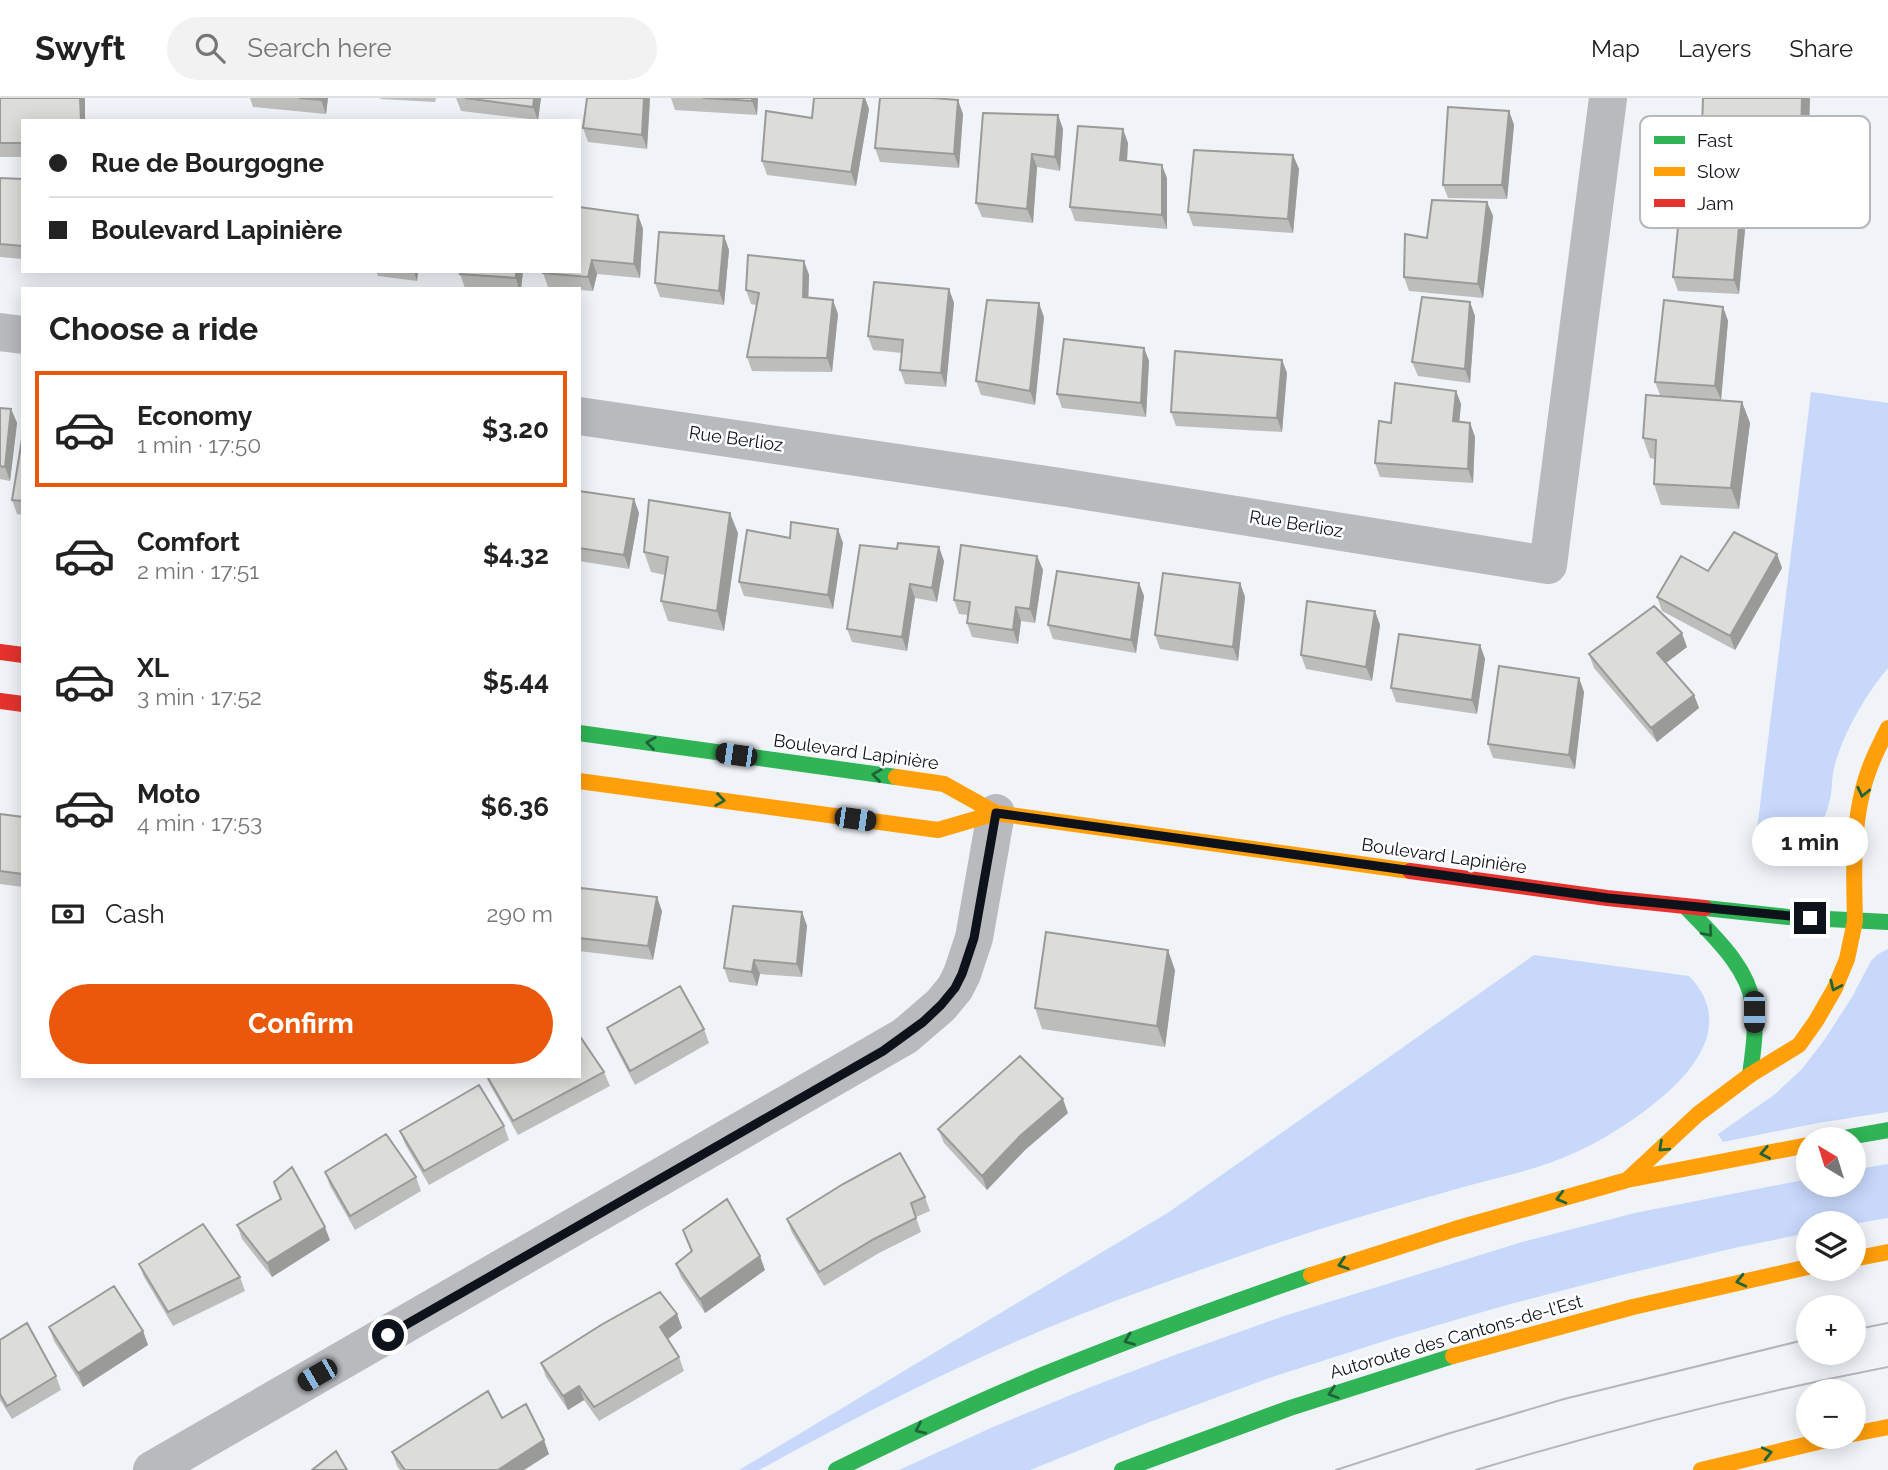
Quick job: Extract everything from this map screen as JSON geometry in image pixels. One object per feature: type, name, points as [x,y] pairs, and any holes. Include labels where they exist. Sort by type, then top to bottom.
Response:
[{"type":"main road","points":[[0,652],[21,655]]},
{"type":"main road","points":[[0,701],[21,704]]},
{"type":"main road","points":[[1627,1180],[1698,1114],[1750,1075],[1799,1045],[1816,1021],[1835,988],[1847,959],[1854,921],[1853,868],[1862,792],[1888,728]]},
{"type":"main road","name":"Boulevard Lapinière","points":[[581,733],[944,784],[996,813],[1607,898],[1788,917],[1888,922]]},
{"type":"main road","name":"Boulevard Lapinière","points":[[581,781],[938,830],[996,813]]},
{"type":"main road","points":[[1686,907],[1743,974],[1751,993],[1754,1028],[1750,1075]]},
{"type":"main road","points":[[1866,1134],[1888,1130]]},
{"type":"main road","points":[[836,1470],[981,1400],[1202,1313],[1396,1247],[1627,1180],[1796,1147]]},
{"type":"main road","points":[[1866,1256],[1888,1252]]},
{"type":"main road","name":"Autoroute des Cantons-de-l'Est","points":[[1122,1470],[1253,1420],[1453,1355],[1590,1318],[1796,1270]]},
{"type":"main road","points":[[1866,1431],[1888,1427]]},
{"type":"main road","points":[[1700,1470],[1796,1447]]},
{"type":"street","name":"Rue Berlioz","points":[[581,416],[1067,488],[1548,565],[1608,98]]},
{"type":"street","points":[[0,332],[21,335]]},
{"type":"street","points":[[152,1470],[883,1051],[914,1029],[941,1005],[962,974],[974,938],[996,813]]},
{"type":"shaded area","points":[[1811,392],[1888,403],[1888,668],[1863,702],[1843,742],[1834,768],[1826,814],[1816,832],[1802,844],[1775,849],[1755,846]]},
{"type":"shaded area","points":[[1888,949],[1888,1112],[1723,1142],[1718,1134],[1774,1095],[1802,1069],[1825,1039],[1871,961]]},
{"type":"shaded area","points":[[1534,955],[1689,976],[1703,996],[1709,1015],[1708,1034],[1701,1052],[1675,1085],[1659,1100],[1617,1130],[1574,1153],[1532,1169],[1310,1232],[1121,1299],[957,1368],[759,1470],[739,1470],[1169,1212]]},
{"type":"shaded area","points":[[1888,1164],[1888,1218],[1866,1222],[1866,1211],[1796,1211],[1796,1235],[1618,1276],[1394,1338],[1272,1377],[1030,1470],[899,1470],[1083,1390],[1284,1316],[1522,1242],[1635,1213],[1796,1181],[1796,1197],[1866,1197],[1866,1168]]},
{"type":"building","points":[[0,98],[80,98],[81,119],[21,119],[21,143],[0,143]]},
{"type":"building","points":[[465,98],[534,98],[533,107]]},
{"type":"building","points":[[587,98],[644,98],[642,135],[583,128]]},
{"type":"building","points":[[703,98],[752,98],[752,101]]},
{"type":"building","points":[[814,98],[864,98],[851,172],[762,161],[766,111],[812,118]]},
{"type":"building","points":[[880,98],[958,100],[954,154],[875,148]]},
{"type":"building","points":[[1703,98],[1802,98],[1802,116],[1702,116]]},
{"type":"building","points":[[1448,107],[1509,111],[1502,185],[1443,185]]},
{"type":"building","points":[[983,113],[1058,115],[1055,157],[1032,154],[1027,209],[976,203]]},
{"type":"building","points":[[1078,126],[1123,129],[1120,160],[1162,165],[1162,215],[1070,207]]},
{"type":"building","points":[[1194,150],[1293,155],[1288,219],[1188,212]]},
{"type":"building","points":[[0,178],[21,179],[21,246],[0,244]]},
{"type":"building","points":[[1432,200],[1487,202],[1478,284],[1404,277],[1405,234],[1427,238]]},
{"type":"building","points":[[581,207],[638,215],[634,264],[592,260],[588,277],[543,273],[581,273]]},
{"type":"building","points":[[1678,228],[1739,228],[1734,280],[1673,277]]},
{"type":"building","points":[[659,232],[724,236],[719,291],[655,283]]},
{"type":"building","points":[[748,255],[804,261],[803,297],[833,300],[827,358],[747,357],[759,293],[746,290]]},
{"type":"building","points":[[516,273],[516,278],[460,274]]},
{"type":"building","points":[[874,282],[949,289],[941,373],[900,370],[903,340],[868,336]]},
{"type":"building","points":[[1422,297],[1470,302],[1465,369],[1412,362]]},
{"type":"building","points":[[987,300],[1039,303],[1030,391],[976,381]]},
{"type":"building","points":[[1664,300],[1723,307],[1715,386],[1655,382]]},
{"type":"building","points":[[1064,339],[1144,348],[1141,403],[1057,394]]},
{"type":"building","points":[[1175,351],[1282,360],[1277,418],[1171,412]]},
{"type":"building","points":[[1395,383],[1456,391],[1453,421],[1470,423],[1468,469],[1375,463],[1379,421],[1391,423]]},
{"type":"building","points":[[1646,395],[1742,402],[1731,488],[1654,484],[1656,440],[1643,438]]},
{"type":"building","points":[[0,408],[11,409],[5,467],[0,466]]},
{"type":"building","points":[[21,445],[21,501],[12,500]]},
{"type":"building","points":[[581,491],[634,499],[624,555],[581,548]]},
{"type":"building","points":[[649,500],[730,513],[717,611],[661,601],[668,557],[644,552]]},
{"type":"building","points":[[791,522],[838,529],[828,595],[739,582],[747,530],[790,538]]},
{"type":"building","points":[[1734,532],[1777,554],[1730,636],[1657,597],[1681,556],[1708,571]]},
{"type":"building","points":[[898,543],[939,547],[932,588],[910,584],[902,637],[847,629],[860,545],[897,549]]},
{"type":"building","points":[[961,545],[1037,556],[1030,609],[1016,607],[1013,630],[967,623],[970,602],[954,600]]},
{"type":"building","points":[[1057,571],[1139,583],[1131,640],[1048,625]]},
{"type":"building","points":[[1163,573],[1240,583],[1233,647],[1155,635]]},
{"type":"building","points":[[1307,601],[1375,611],[1366,667],[1301,655]]},
{"type":"building","points":[[1654,606],[1682,633],[1657,653],[1694,695],[1651,728],[1589,654]]},
{"type":"building","points":[[1399,634],[1480,645],[1472,700],[1391,688]]},
{"type":"building","points":[[1499,666],[1579,678],[1569,755],[1488,744]]},
{"type":"building","points":[[0,814],[21,817],[21,874],[0,871]]},
{"type":"building","points":[[581,888],[657,897],[648,946],[581,938]]},
{"type":"building","points":[[733,906],[802,912],[797,964],[754,960],[752,972],[724,968]]},
{"type":"building","points":[[1046,932],[1168,950],[1157,1026],[1035,1008]]},
{"type":"building","points":[[680,986],[704,1029],[630,1071],[607,1028]]},
{"type":"building","points":[[581,1038],[604,1072],[513,1121],[488,1078],[581,1078]]},
{"type":"building","points":[[1020,1056],[1063,1099],[1020,1136],[982,1176],[938,1129]]},
{"type":"building","points":[[479,1085],[504,1126],[424,1171],[400,1131]]},
{"type":"building","points":[[386,1134],[416,1177],[350,1216],[325,1172]]},
{"type":"building","points":[[900,1153],[925,1197],[911,1203],[916,1218],[819,1272],[787,1219]]},
{"type":"building","points":[[292,1167],[325,1227],[267,1263],[237,1225],[281,1199],[274,1182]]},
{"type":"building","points":[[727,1199],[760,1256],[700,1299],[676,1264],[692,1251],[683,1230]]},
{"type":"building","points":[[203,1224],[240,1277],[168,1312],[139,1264]]},
{"type":"building","points":[[114,1286],[143,1331],[78,1373],[49,1327]]},
{"type":"building","points":[[660,1292],[677,1314],[660,1327],[679,1357],[594,1407],[579,1386],[563,1396],[541,1363]]},
{"type":"building","points":[[27,1323],[56,1376],[7,1406],[0,1394],[0,1340]]},
{"type":"building","points":[[488,1391],[502,1418],[526,1404],[544,1440],[498,1470],[405,1470],[392,1452]]},
{"type":"building","points":[[336,1451],[347,1470],[312,1470]]},
{"type":"tram line","points":[[1866,1327],[1888,1323]]},
{"type":"tram line","points":[[1336,1470],[1564,1399],[1796,1342]]},
{"type":"tram line","points":[[1476,1470],[1681,1413],[1888,1367]]},
{"type":"traffic: fast","points":[[581,733],[896,777]]},
{"type":"traffic: fast","points":[[1686,907],[1727,951],[1744,976],[1753,1004],[1755,1022],[1750,1075]]},
{"type":"traffic: fast","points":[[1705,908],[1788,917],[1888,922]]},
{"type":"traffic: fast","points":[[1866,1134],[1888,1130]]},
{"type":"traffic: fast","points":[[836,1470],[992,1396],[1045,1374],[1311,1275]]},
{"type":"traffic: fast","points":[[1122,1470],[1290,1408],[1453,1356]]},
{"type":"traffic: slow","points":[[1855,921],[1854,855],[1859,805],[1868,773],[1888,728]]},
{"type":"traffic: slow","points":[[896,777],[944,784],[996,813],[1410,871]]},
{"type":"traffic: slow","points":[[581,781],[938,830],[996,813]]},
{"type":"traffic: slow","points":[[1627,1180],[1698,1114],[1750,1075],[1799,1045],[1835,988],[1847,959],[1855,921]]},
{"type":"traffic: slow","points":[[1311,1275],[1455,1229],[1627,1180],[1796,1147]]},
{"type":"traffic: slow","points":[[1866,1256],[1888,1252]]},
{"type":"traffic: slow","points":[[1453,1356],[1633,1307],[1796,1270]]},
{"type":"traffic: slow","points":[[1866,1431],[1888,1427]]},
{"type":"traffic: slow","points":[[1701,1470],[1796,1447]]},
{"type":"traffic: jam","points":[[0,652],[21,655]]},
{"type":"traffic: jam","points":[[0,701],[21,704]]},
{"type":"traffic: jam","points":[[1410,871],[1607,898],[1705,908]]},
{"type":"route","points":[[388,1335],[883,1051],[923,1022],[955,988],[968,958],[996,813],[1607,898],[1810,918]]}]
